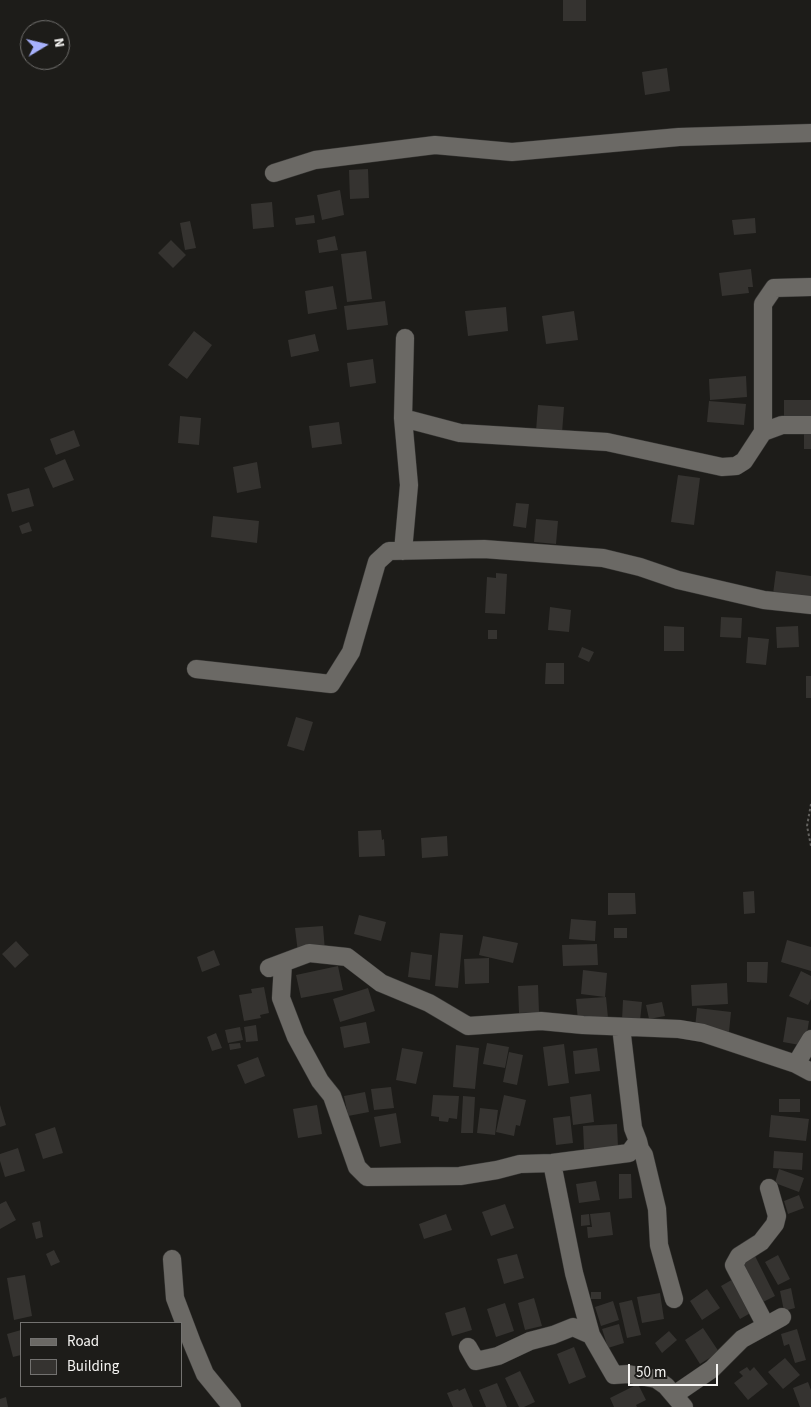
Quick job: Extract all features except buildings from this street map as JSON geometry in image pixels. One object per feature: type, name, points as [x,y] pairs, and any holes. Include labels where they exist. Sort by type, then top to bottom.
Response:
[{"type":"street","points":[[274,173],[315,160],[434,145],[512,152],[679,137],[811,133]]},
{"type":"street","points":[[403,418],[460,433],[607,442],[722,467],[736,466],[744,461],[763,432],[763,304],[774,288],[811,287]]},
{"type":"street","points":[[403,551],[409,484],[403,418],[405,338]]},
{"type":"street","points":[[763,432],[782,426],[811,425]]},
{"type":"street","points":[[196,669],[331,684],[351,652],[378,562],[389,551],[484,549],[603,558],[640,567],[678,580],[754,598],[811,605]]},
{"type":"street","points":[[638,1141],[628,1153],[552,1163],[520,1164],[460,1176],[367,1177],[357,1168],[332,1096],[320,1081],[296,1037],[281,998],[276,965],[309,953],[348,957],[381,983],[429,1003],[468,1026],[541,1021],[679,1029],[703,1033],[804,1068],[811,1040]]},
{"type":"street","points":[[621,1027],[633,1128],[644,1155],[657,1209],[658,1245],[674,1299]]},
{"type":"street","points":[[552,1163],[574,1273],[591,1335],[614,1375],[628,1374],[656,1379],[666,1386],[679,1401],[742,1339],[782,1317]]},
{"type":"street","points":[[766,1326],[734,1265],[739,1256],[761,1242],[775,1224],[777,1216],[769,1188]]},
{"type":"street","points":[[172,1259],[175,1298],[192,1344],[205,1374],[232,1407]]},
{"type":"street","points":[[468,1347],[476,1361],[498,1356],[530,1341],[573,1327],[591,1335]]},
{"type":"path","points":[[811,804],[808,826],[811,846]]}]
